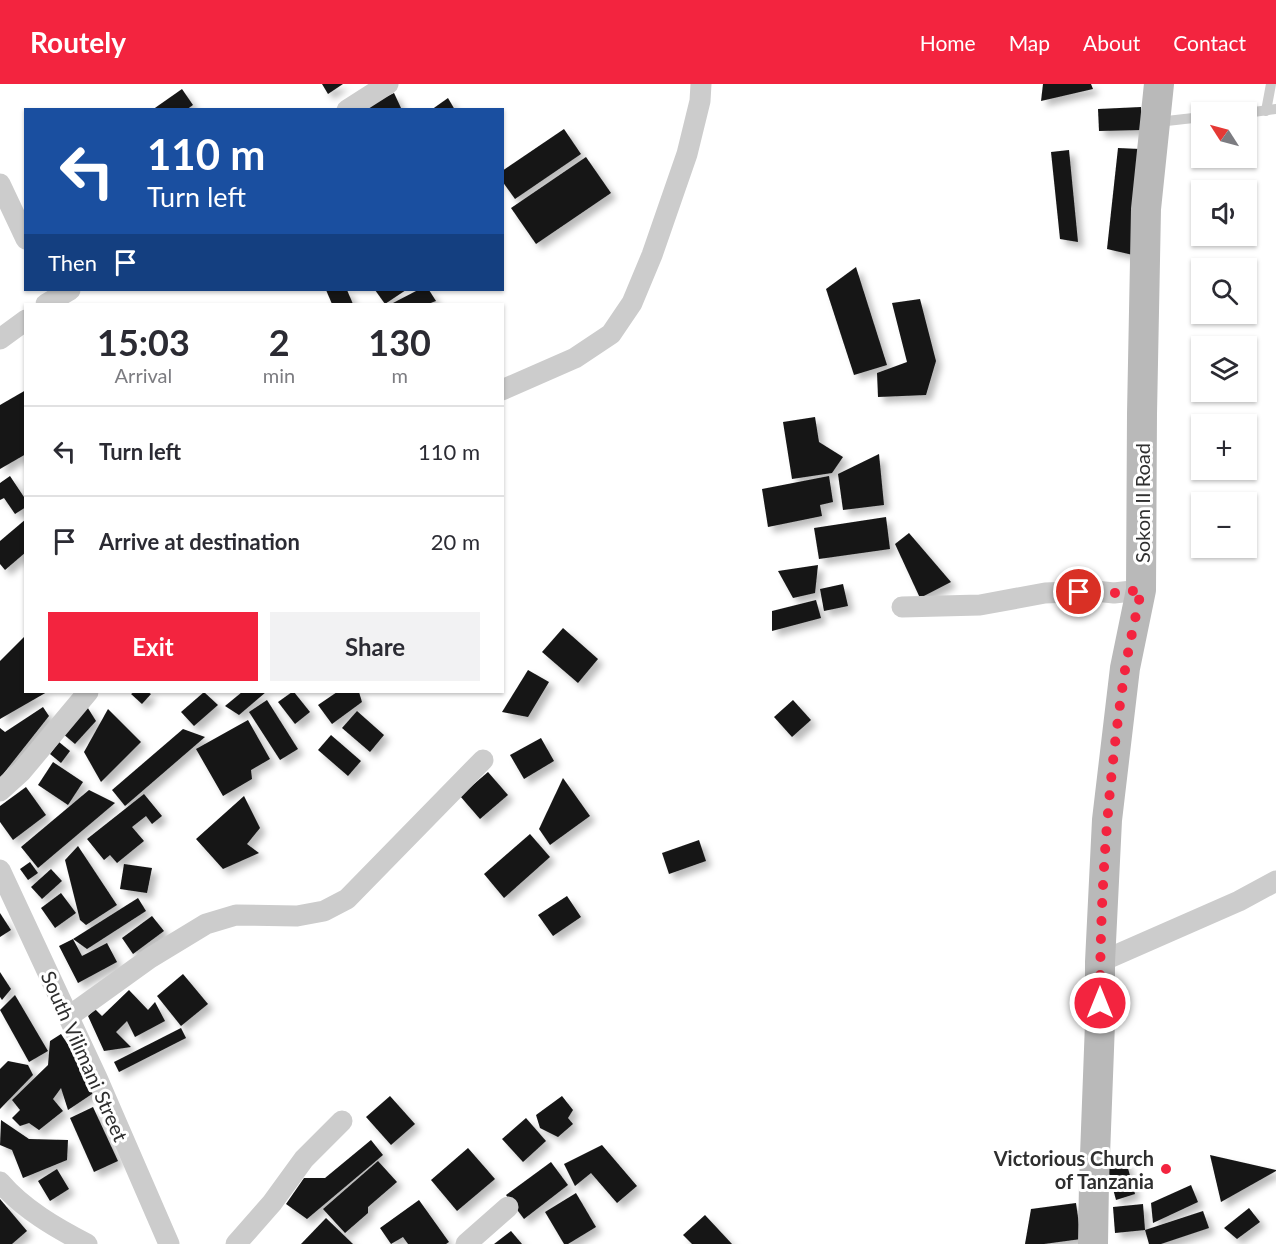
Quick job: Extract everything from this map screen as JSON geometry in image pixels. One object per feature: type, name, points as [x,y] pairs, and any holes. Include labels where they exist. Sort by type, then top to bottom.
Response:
[{"type":"street","points":[[350,108],[388,84]]},
{"type":"street","points":[[504,389],[575,358],[611,334],[632,303],[652,255],[687,154],[700,101],[701,84]]},
{"type":"street","name":"Sokon II Road","points":[[1093,1244],[1100,962],[1107,820],[1125,668],[1141,590],[1146,208],[1159,84]]},
{"type":"street","points":[[0,184],[24,235]]},
{"type":"street","points":[[0,339],[24,321]]},
{"type":"street","points":[[902,607],[980,605],[1045,593],[1095,591],[1114,593],[1141,590]]},
{"type":"street","points":[[0,791],[21,772],[87,693]]},
{"type":"street","points":[[68,1017],[150,958],[206,924],[236,915],[297,916],[324,910],[347,899],[483,760]]},
{"type":"street","name":"South Vilimani Street","points":[[0,870],[97,1077],[169,1244]]},
{"type":"street","points":[[1100,962],[1239,901],[1276,881]]},
{"type":"street","points":[[236,1244],[272,1203],[304,1159],[342,1121]]},
{"type":"street","points":[[0,1182],[54,1227],[87,1244]]},
{"type":"street","points":[[466,1244],[508,1207]]},
{"type":"lane","points":[[1271,84],[1271,110]]},
{"type":"lane","points":[[1154,122],[1191,118]]},
{"type":"building","points":[[322,84],[343,84],[328,94]]},
{"type":"building","points":[[1043,84],[1091,84],[1093,89],[1041,101]]},
{"type":"building","points":[[182,89],[193,105],[189,108],[155,108]]},
{"type":"building","points":[[394,93],[401,108],[362,108]]},
{"type":"building","points":[[448,98],[454,108],[434,108]]},
{"type":"building","points":[[1141,107],[1142,130],[1099,131],[1098,109]]},
{"type":"building","points":[[564,129],[581,154],[515,199],[504,184],[504,170]]},
{"type":"building","points":[[1118,148],[1140,149],[1133,255],[1107,249]]},
{"type":"building","points":[[1069,150],[1078,242],[1060,239],[1051,152]]},
{"type":"building","points":[[586,157],[611,193],[536,244],[511,208]]},
{"type":"building","points":[[856,267],[887,365],[854,375],[826,289]]},
{"type":"building","points":[[326,291],[347,291],[353,303],[332,303]]},
{"type":"building","points":[[376,291],[404,291],[386,303]]},
{"type":"building","points":[[416,291],[430,291],[436,301],[431,303],[393,303]]},
{"type":"building","points":[[920,299],[936,361],[926,395],[878,397],[877,373],[907,362],[892,303]]},
{"type":"building","points":[[24,391],[24,455],[0,469],[0,405]]},
{"type":"building","points":[[815,417],[819,442],[843,457],[832,473],[792,479],[783,422]]},
{"type":"building","points":[[879,454],[884,505],[843,510],[838,474]]},
{"type":"building","points":[[10,476],[24,497],[24,508],[15,514],[4,498],[0,500],[0,483]]},
{"type":"building","points":[[829,476],[833,502],[820,505],[822,516],[768,527],[762,489]]},
{"type":"building","points":[[886,517],[890,549],[819,559],[814,528]]},
{"type":"building","points":[[24,521],[24,554],[5,570],[0,564],[0,541]]},
{"type":"building","points":[[909,533],[951,582],[920,598],[895,544]]},
{"type":"building","points":[[818,565],[815,593],[793,598],[778,571]]},
{"type":"building","points":[[843,584],[848,606],[824,611],[820,589]]},
{"type":"building","points":[[816,600],[821,618],[772,631],[772,611]]},
{"type":"building","points":[[563,628],[598,659],[578,683],[542,652]]},
{"type":"building","points":[[24,637],[24,693],[45,693],[0,719],[0,661]]},
{"type":"building","points":[[528,670],[549,682],[528,717],[502,712]]},
{"type":"building","points":[[150,693],[151,694],[142,704],[131,694]]},
{"type":"building","points":[[203,693],[218,705],[194,726],[181,712]]},
{"type":"building","points":[[241,693],[265,693],[239,715],[225,706]]},
{"type":"building","points":[[291,693],[295,693],[310,712],[295,724],[278,702]]},
{"type":"building","points":[[336,693],[359,693],[362,702],[332,724],[318,705]]},
{"type":"building","points":[[267,700],[298,749],[280,760],[249,712]]},
{"type":"building","points":[[793,700],[811,720],[792,737],[774,717]]},
{"type":"building","points":[[86,705],[96,721],[75,744],[62,733]]},
{"type":"building","points":[[43,707],[49,716],[0,778],[0,728],[5,732]]},
{"type":"building","points":[[108,709],[141,742],[101,782],[84,752]]},
{"type":"building","points":[[357,711],[384,735],[370,752],[342,728]]},
{"type":"building","points":[[248,720],[270,759],[251,770],[252,779],[223,796],[196,749]]},
{"type":"building","points":[[183,729],[205,737],[125,806],[112,790]]},
{"type":"building","points":[[331,735],[361,761],[348,776],[318,750]]},
{"type":"building","points":[[541,738],[554,761],[524,779],[510,755]]},
{"type":"building","points":[[59,742],[70,751],[61,763],[50,754]]},
{"type":"building","points":[[53,762],[83,782],[68,805],[38,785]]},
{"type":"building","points":[[488,772],[508,795],[480,819],[460,796]]},
{"type":"building","points":[[563,778],[590,816],[550,845],[539,829]]},
{"type":"building","points":[[26,787],[46,815],[13,840],[0,822],[0,806]]},
{"type":"building","points":[[89,790],[115,803],[38,868],[21,847]]},
{"type":"building","points":[[144,794],[162,816],[152,824],[146,816],[132,827],[144,841],[117,863],[110,855],[104,860],[87,839]]},
{"type":"building","points":[[244,796],[260,828],[247,844],[259,853],[223,869],[196,839]]},
{"type":"building","points":[[530,834],[550,857],[504,898],[484,874]]},
{"type":"building","points":[[699,840],[706,861],[669,874],[662,853]]},
{"type":"building","points":[[78,846],[117,905],[86,925],[80,920],[65,860]]},
{"type":"building","points":[[30,862],[38,873],[28,880],[20,869]]},
{"type":"building","points":[[124,864],[152,868],[147,893],[120,889]]},
{"type":"building","points":[[51,869],[62,881],[42,899],[31,887]]},
{"type":"building","points":[[61,893],[76,913],[55,928],[41,908]]},
{"type":"building","points":[[567,896],[581,917],[553,936],[538,915]]},
{"type":"building","points":[[138,898],[146,911],[87,949],[73,939]]},
{"type":"building","points":[[0,913],[11,930],[0,937]]},
{"type":"building","points":[[152,916],[164,931],[133,954],[122,938]]},
{"type":"building","points":[[73,939],[82,956],[107,943],[117,962],[78,983],[59,946]]},
{"type":"building","points":[[0,972],[11,989],[2,1000],[0,997]]},
{"type":"building","points":[[183,974],[208,1004],[181,1026],[157,996]]},
{"type":"building","points":[[129,990],[148,1010],[155,1002],[165,1021],[135,1037],[127,1021],[116,1032],[131,1047],[104,1051],[88,1016],[95,1009],[102,1016]]},
{"type":"building","points":[[15,995],[48,1051],[29,1062],[0,1010]]},
{"type":"building","points":[[181,1028],[186,1038],[119,1072],[114,1062]]},
{"type":"building","points":[[61,1034],[98,1090],[68,1110],[61,1088],[53,1099],[63,1111],[39,1130],[29,1123],[20,1126],[12,1118],[20,1110],[12,1100],[48,1065],[50,1041]]},
{"type":"building","points":[[8,1061],[28,1065],[33,1075],[0,1109],[0,1069]]},
{"type":"building","points":[[390,1096],[415,1124],[391,1145],[366,1117]]},
{"type":"building","points":[[562,1096],[573,1110],[568,1118],[573,1124],[558,1137],[540,1128],[536,1115]]},
{"type":"building","points":[[93,1107],[118,1161],[94,1172],[70,1118]]},
{"type":"building","points":[[526,1118],[546,1141],[523,1162],[502,1139]]},
{"type":"building","points":[[1,1120],[29,1139],[68,1140],[67,1160],[23,1178],[12,1150],[0,1145]]},
{"type":"building","points":[[371,1140],[383,1155],[307,1219],[286,1204],[304,1178],[325,1178]]},
{"type":"building","points":[[602,1145],[637,1186],[617,1203],[591,1173],[575,1186],[564,1164]]},
{"type":"building","points":[[468,1148],[495,1179],[457,1211],[431,1180]]},
{"type":"building","points":[[1210,1155],[1276,1170],[1276,1171],[1221,1202]]},
{"type":"building","points":[[378,1161],[397,1182],[368,1207],[368,1213],[345,1233],[323,1209]]},
{"type":"building","points":[[1126,1161],[1135,1194],[1116,1200],[1107,1166]]},
{"type":"building","points":[[551,1162],[568,1185],[524,1219],[506,1195]]},
{"type":"building","points":[[57,1169],[69,1189],[50,1201],[38,1181]]},
{"type":"building","points":[[1191,1185],[1198,1202],[1153,1223],[1151,1203]]},
{"type":"building","points":[[576,1193],[596,1227],[568,1244],[564,1244],[545,1212]]},
{"type":"building","points":[[0,1199],[27,1231],[12,1244],[0,1244]]},
{"type":"building","points":[[419,1200],[449,1242],[446,1244],[408,1244],[403,1237],[391,1244],[380,1228]]},
{"type":"building","points":[[1076,1203],[1081,1239],[1025,1244],[1031,1209]]},
{"type":"building","points":[[1143,1204],[1145,1230],[1115,1233],[1113,1207]]},
{"type":"building","points":[[1249,1208],[1260,1222],[1237,1239],[1224,1228]]},
{"type":"building","points":[[1203,1211],[1209,1228],[1161,1244],[1149,1244],[1145,1230]]},
{"type":"building","points":[[705,1215],[732,1244],[692,1244],[683,1235]]},
{"type":"building","points":[[326,1218],[353,1244],[301,1244]]},
{"type":"building","points":[[511,1231],[522,1244],[494,1244]]},
{"type":"place","name":"Victorious Church of Tanzania","points":[[1166,1169]]},
{"type":"route","points":[[1079,592],[1114,593],[1141,590],[1125,668],[1107,820],[1100,1003]]}]
